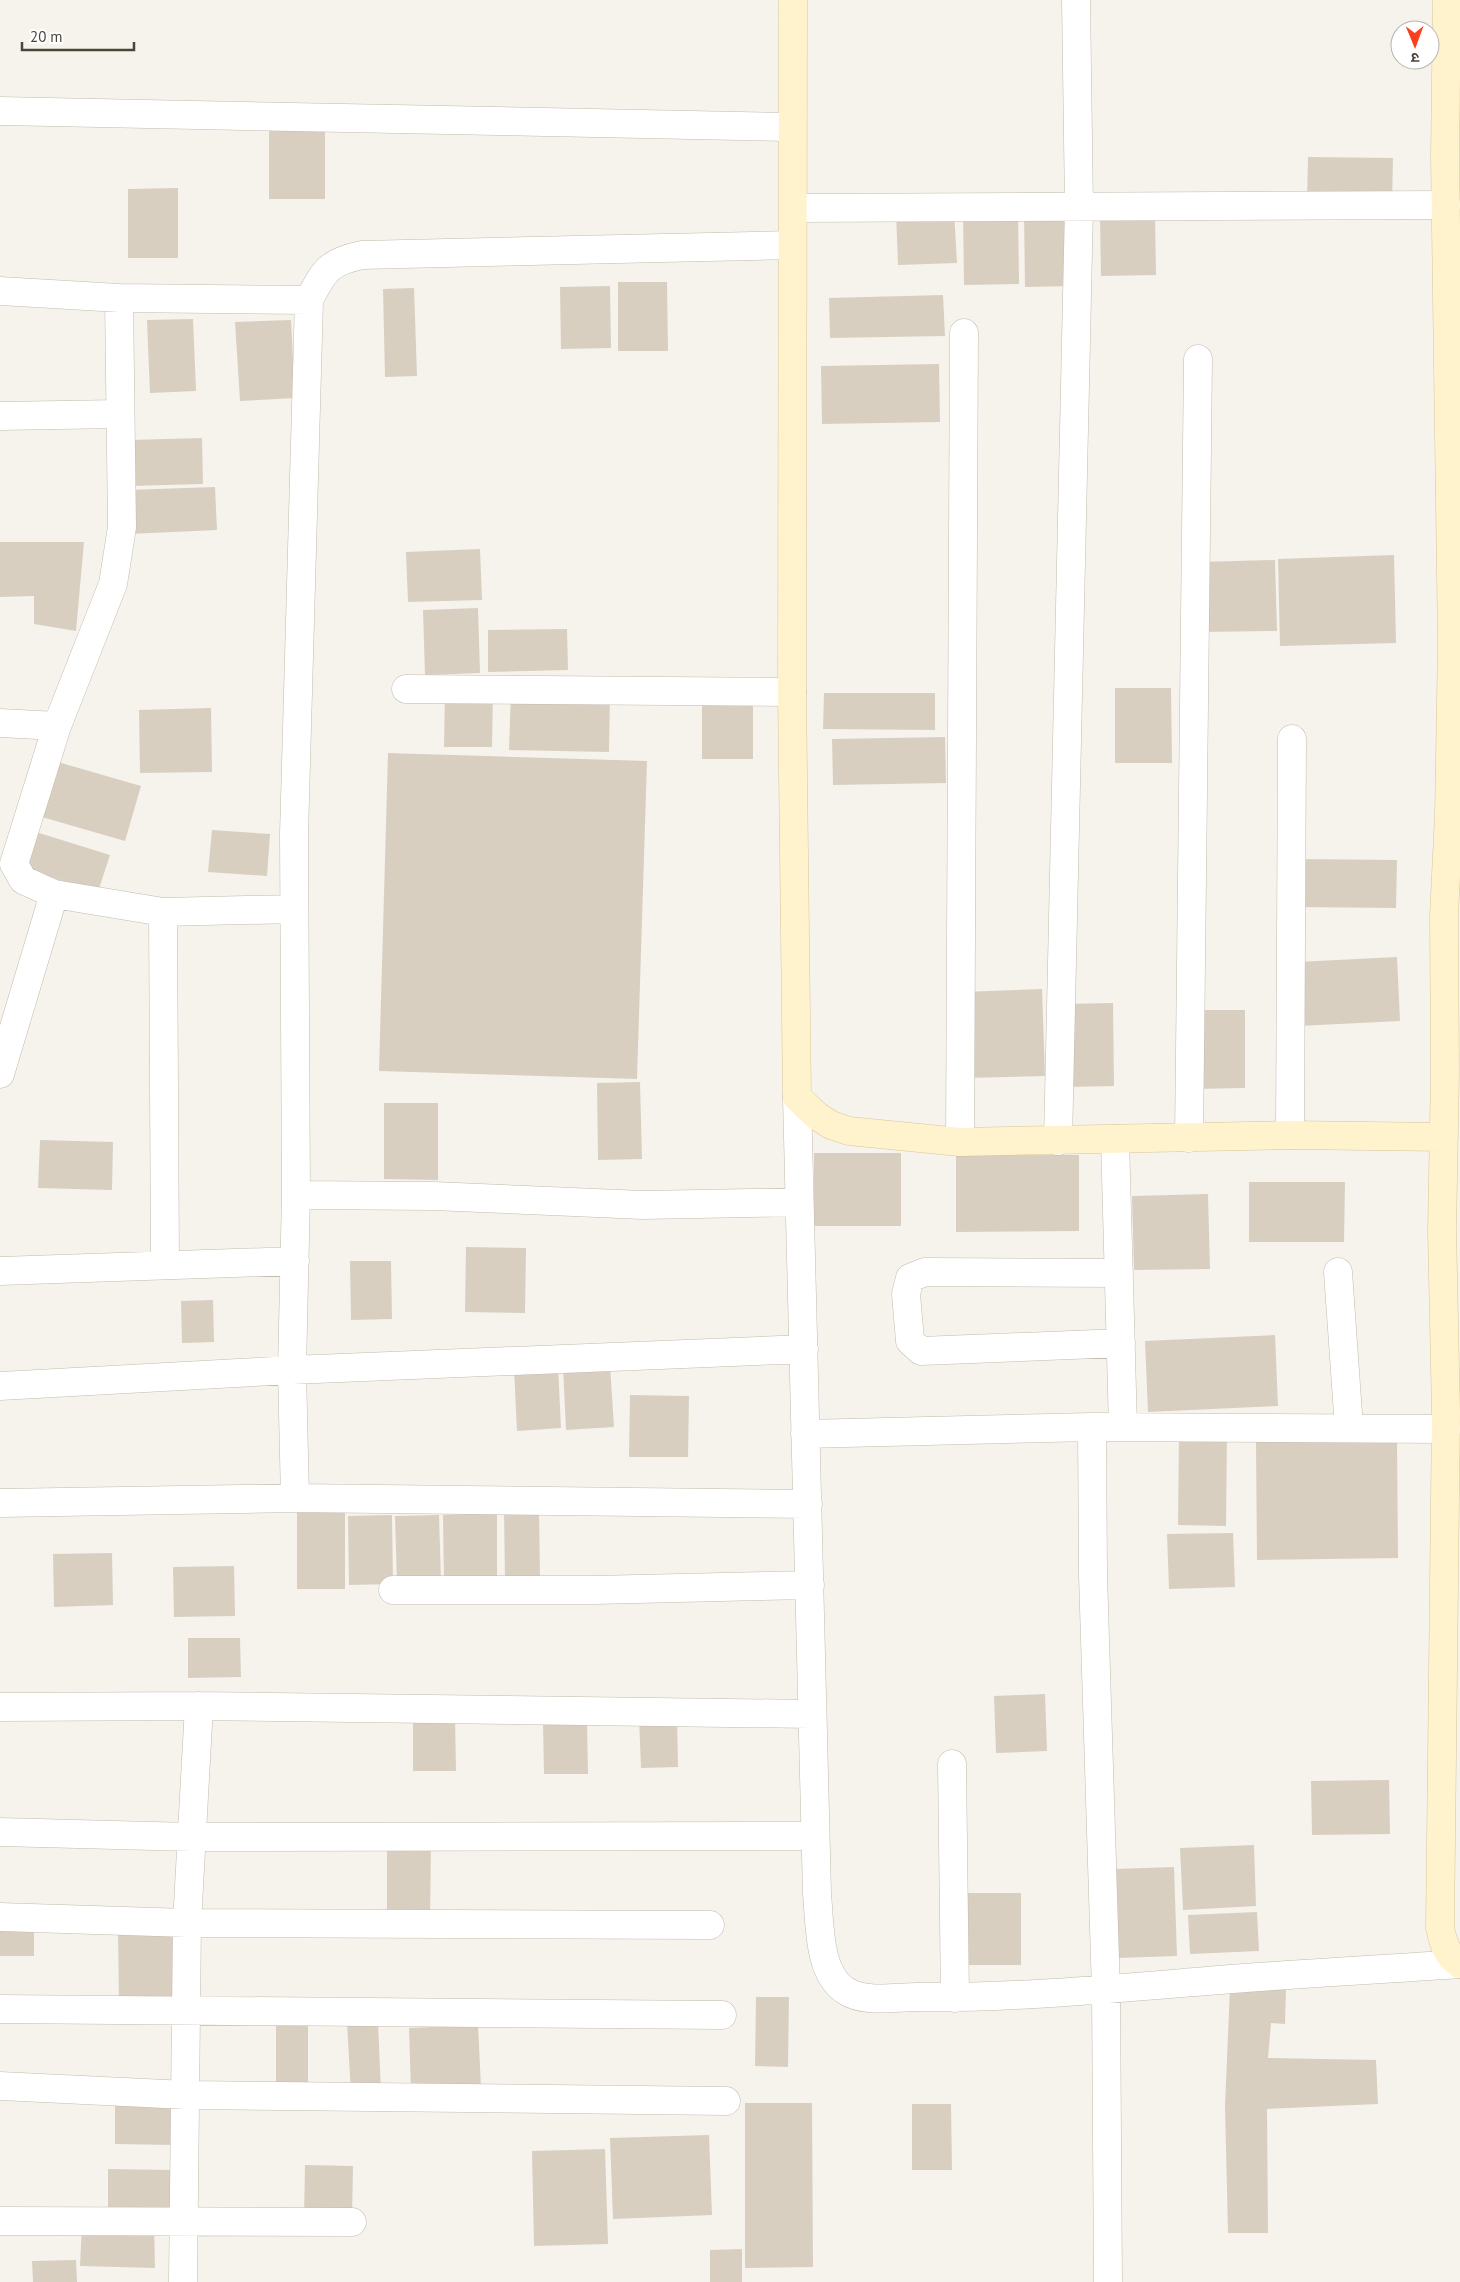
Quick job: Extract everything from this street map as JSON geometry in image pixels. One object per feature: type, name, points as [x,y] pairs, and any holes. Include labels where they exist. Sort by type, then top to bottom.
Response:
[{"type":"street","points":[[792,0],[794,208],[792,245],[792,692],[798,1202],[804,1350],[811,1714],[817,1894],[826,1966],[833,1981],[847,1992],[866,1997],[955,1998],[1106,1991],[1207,1981],[1459,1964]]},
{"type":"street","points":[[1058,1141],[1079,207],[1076,0]]},
{"type":"street","points":[[1447,0],[1453,32],[1453,158],[1446,205],[1454,282],[1456,739],[1452,916],[1453,1073],[1444,1136],[1451,1230],[1452,1325],[1446,1429],[1453,1460],[1440,1928],[1446,1950],[1459,1964]]},
{"type":"street","points":[[0,111],[792,126]]},
{"type":"street","points":[[794,208],[1446,205]]},
{"type":"street","points":[[295,1498],[292,1370],[296,1195],[294,835],[309,300],[324,272],[340,261],[362,256],[792,245]]},
{"type":"street","points":[[0,291],[119,298],[309,300]]},
{"type":"street","points":[[119,298],[118,414],[122,528],[119,552],[113,584],[57,726],[14,864],[23,880],[54,894],[164,912],[294,909]]},
{"type":"street","points":[[960,1142],[964,333]]},
{"type":"street","points":[[1189,1138],[1198,359]]},
{"type":"street","points":[[0,416],[118,414]]},
{"type":"street","points":[[406,689],[792,692]]},
{"type":"street","points":[[0,724],[57,726]]},
{"type":"street","points":[[1290,1136],[1292,739]]},
{"type":"street","points":[[0,1072],[12,987],[54,894]]},
{"type":"street","points":[[164,912],[165,1265]]},
{"type":"street","points":[[797,1097],[824,1120],[849,1131],[960,1142],[1290,1136],[1444,1136]]},
{"type":"street","points":[[1115,1139],[1123,1427]]},
{"type":"street","points":[[296,1195],[432,1196],[643,1205],[798,1202]]},
{"type":"street","points":[[0,1271],[295,1261]]},
{"type":"street","points":[[1119,1273],[925,1272],[910,1278],[906,1294],[910,1341],[920,1351],[1121,1343]]},
{"type":"street","points":[[1338,1272],[1349,1428]]},
{"type":"street","points":[[0,1386],[292,1370],[804,1350]]},
{"type":"street","points":[[805,1434],[1092,1427],[1446,1429]]},
{"type":"street","points":[[1092,1427],[1093,1575],[1106,1991],[1108,2282]]},
{"type":"street","points":[[0,1503],[295,1498],[808,1504]]},
{"type":"street","points":[[393,1590],[594,1590],[810,1585]]},
{"type":"street","points":[[0,1708],[199,1706],[811,1714]]},
{"type":"street","points":[[183,2282],[187,1923],[199,1706]]},
{"type":"street","points":[[952,1764],[955,1998]]},
{"type":"street","points":[[0,1832],[191,1837],[815,1836]]},
{"type":"street","points":[[0,1917],[187,1923],[710,1925]]},
{"type":"street","points":[[0,2009],[722,2015]]},
{"type":"street","points":[[0,2086],[186,2094],[726,2101]]},
{"type":"street","points":[[0,2221],[352,2222]]},
{"type":"building","points":[[269,124],[325,125],[325,199],[269,199]]},
{"type":"building","points":[[1308,157],[1393,158],[1392,203],[1307,201]]},
{"type":"building","points":[[178,188],[178,258],[128,258],[128,189]]},
{"type":"building","points":[[1018,210],[1019,284],[964,285],[963,211]]},
{"type":"building","points":[[1073,211],[1073,286],[1025,287],[1024,212]]},
{"type":"building","points":[[954,212],[957,263],[898,265],[896,213]]},
{"type":"building","points":[[1155,215],[1156,275],[1101,276],[1100,216]]},
{"type":"building","points":[[618,282],[667,282],[668,351],[618,351]]},
{"type":"building","points":[[610,286],[611,348],[561,349],[560,287]]},
{"type":"building","points":[[414,288],[417,376],[385,377],[383,289]]},
{"type":"building","points":[[943,295],[945,336],[830,338],[829,298]]},
{"type":"building","points":[[193,319],[196,391],[150,393],[147,320]]},
{"type":"building","points":[[291,320],[295,398],[240,401],[235,322]]},
{"type":"building","points":[[939,364],[940,422],[822,424],[821,366]]},
{"type":"building","points":[[202,438],[203,484],[130,486],[129,440]]},
{"type":"building","points":[[215,487],[217,530],[129,534],[127,490]]},
{"type":"building","points":[[0,542],[84,542],[76,631],[34,624],[34,596],[0,597]]},
{"type":"building","points":[[480,549],[482,600],[408,602],[406,552]]},
{"type":"building","points":[[1394,555],[1396,643],[1280,646],[1278,559]]},
{"type":"building","points":[[1275,560],[1277,631],[1201,632],[1199,562]]},
{"type":"building","points":[[478,608],[480,673],[425,675],[423,610]]},
{"type":"building","points":[[567,629],[568,670],[488,672],[488,630]]},
{"type":"building","points":[[1115,688],[1171,688],[1172,763],[1115,763]]},
{"type":"building","points":[[511,691],[610,693],[609,752],[509,750]]},
{"type":"building","points":[[445,692],[493,693],[492,747],[444,747]]},
{"type":"building","points":[[824,693],[935,693],[935,730],[823,729]]},
{"type":"building","points":[[702,703],[753,703],[753,759],[702,759]]},
{"type":"building","points":[[211,708],[212,772],[140,773],[139,710]]},
{"type":"building","points":[[945,737],[946,783],[833,785],[832,739]]},
{"type":"building","points":[[388,753],[647,761],[637,1079],[379,1071]]},
{"type":"building","points":[[51,760],[141,786],[125,841],[35,815]]},
{"type":"building","points":[[212,830],[270,834],[267,876],[208,872]]},
{"type":"building","points":[[36,832],[110,855],[98,892],[24,869]]},
{"type":"building","points":[[1297,859],[1397,860],[1396,908],[1296,907]]},
{"type":"building","points":[[1397,957],[1400,1021],[1299,1026],[1297,962]]},
{"type":"building","points":[[1042,989],[1045,1076],[964,1078],[961,992]]},
{"type":"building","points":[[1113,1003],[1114,1086],[1068,1087],[1066,1004]]},
{"type":"building","points":[[1193,1010],[1245,1010],[1245,1088],[1194,1089]]},
{"type":"building","points":[[640,1082],[642,1159],[598,1160],[597,1083]]},
{"type":"building","points":[[384,1103],[438,1103],[438,1180],[384,1179]]},
{"type":"building","points":[[40,1140],[113,1142],[112,1190],[38,1188]]},
{"type":"building","points":[[814,1153],[901,1153],[901,1226],[814,1226]]},
{"type":"building","points":[[956,1155],[1079,1155],[1079,1231],[956,1232]]},
{"type":"building","points":[[1249,1182],[1345,1182],[1344,1242],[1249,1242]]},
{"type":"building","points":[[1208,1194],[1210,1269],[1134,1270],[1132,1196]]},
{"type":"building","points":[[466,1247],[526,1248],[525,1313],[465,1312]]},
{"type":"building","points":[[350,1261],[391,1261],[392,1319],[351,1320]]},
{"type":"building","points":[[213,1300],[214,1342],[182,1343],[181,1301]]},
{"type":"building","points":[[1275,1335],[1278,1406],[1148,1412],[1145,1341]]},
{"type":"building","points":[[610,1365],[614,1427],[566,1430],[563,1367]]},
{"type":"building","points":[[558,1366],[561,1428],[517,1431],[514,1369]]},
{"type":"building","points":[[630,1395],[689,1396],[688,1457],[629,1457]]},
{"type":"building","points":[[1179,1429],[1227,1429],[1226,1526],[1178,1525]]},
{"type":"building","points":[[1397,1441],[1398,1558],[1257,1560],[1256,1442]]},
{"type":"building","points":[[297,1505],[345,1505],[345,1589],[297,1589]]},
{"type":"building","points":[[539,1511],[540,1578],[505,1578],[504,1512]]},
{"type":"building","points":[[497,1513],[497,1577],[444,1581],[443,1515]]},
{"type":"building","points":[[392,1515],[393,1584],[349,1585],[348,1516]]},
{"type":"building","points":[[439,1515],[441,1582],[397,1584],[395,1516]]},
{"type":"building","points":[[1233,1533],[1235,1587],[1169,1589],[1167,1534]]},
{"type":"building","points":[[112,1553],[113,1605],[54,1607],[53,1554]]},
{"type":"building","points":[[234,1566],[235,1616],[174,1617],[173,1567]]},
{"type":"building","points":[[188,1638],[240,1638],[241,1677],[188,1678]]},
{"type":"building","points":[[1045,1694],[1047,1751],[996,1753],[994,1696]]},
{"type":"building","points":[[677,1715],[678,1767],[641,1768],[639,1717]]},
{"type":"building","points":[[413,1716],[455,1716],[456,1771],[413,1771]]},
{"type":"building","points":[[587,1722],[588,1774],[544,1774],[543,1723]]},
{"type":"building","points":[[1389,1780],[1390,1834],[1312,1835],[1311,1781]]},
{"type":"building","points":[[387,1840],[431,1840],[430,1920],[387,1919]]},
{"type":"building","points":[[1254,1845],[1256,1906],[1183,1910],[1180,1848]]},
{"type":"building","points":[[1174,1867],[1177,1956],[1117,1958],[1115,1869]]},
{"type":"building","points":[[961,1893],[1021,1893],[1021,1965],[960,1965]]},
{"type":"building","points":[[1257,1912],[1259,1951],[1190,1954],[1188,1915]]},
{"type":"building","points":[[0,1922],[34,1922],[34,1956],[0,1956]]},
{"type":"building","points":[[173,1927],[173,2004],[119,2005],[118,1929]]},
{"type":"building","points":[[1230,1987],[1286,1988],[1285,2024],[1271,2023],[1268,2058],[1376,2060],[1378,2104],[1267,2109],[1268,2233],[1228,2233],[1225,2106]]},
{"type":"building","points":[[756,1997],[789,1997],[788,2067],[755,2066]]},
{"type":"building","points":[[378,2022],[381,2092],[351,2093],[347,2023]]},
{"type":"building","points":[[478,2025],[481,2087],[411,2091],[409,2028]]},
{"type":"building","points":[[276,2026],[308,2026],[308,2091],[276,2091]]},
{"type":"building","points":[[115,2101],[174,2102],[174,2145],[115,2144]]},
{"type":"building","points":[[745,2103],[812,2103],[813,2267],[745,2268]]},
{"type":"building","points":[[912,2104],[951,2104],[952,2170],[912,2170]]},
{"type":"building","points":[[709,2135],[712,2215],[613,2219],[610,2138]]},
{"type":"building","points":[[605,2149],[608,2244],[534,2246],[532,2151]]},
{"type":"building","points":[[305,2165],[353,2166],[352,2220],[304,2219]]},
{"type":"building","points":[[108,2169],[171,2170],[170,2209],[108,2209]]},
{"type":"building","points":[[154,2223],[155,2268],[80,2266],[82,2224]]},
{"type":"building","points":[[742,2249],[742,2282],[710,2282],[710,2250]]},
{"type":"building","points":[[76,2260],[77,2282],[33,2282],[32,2261]]}]
